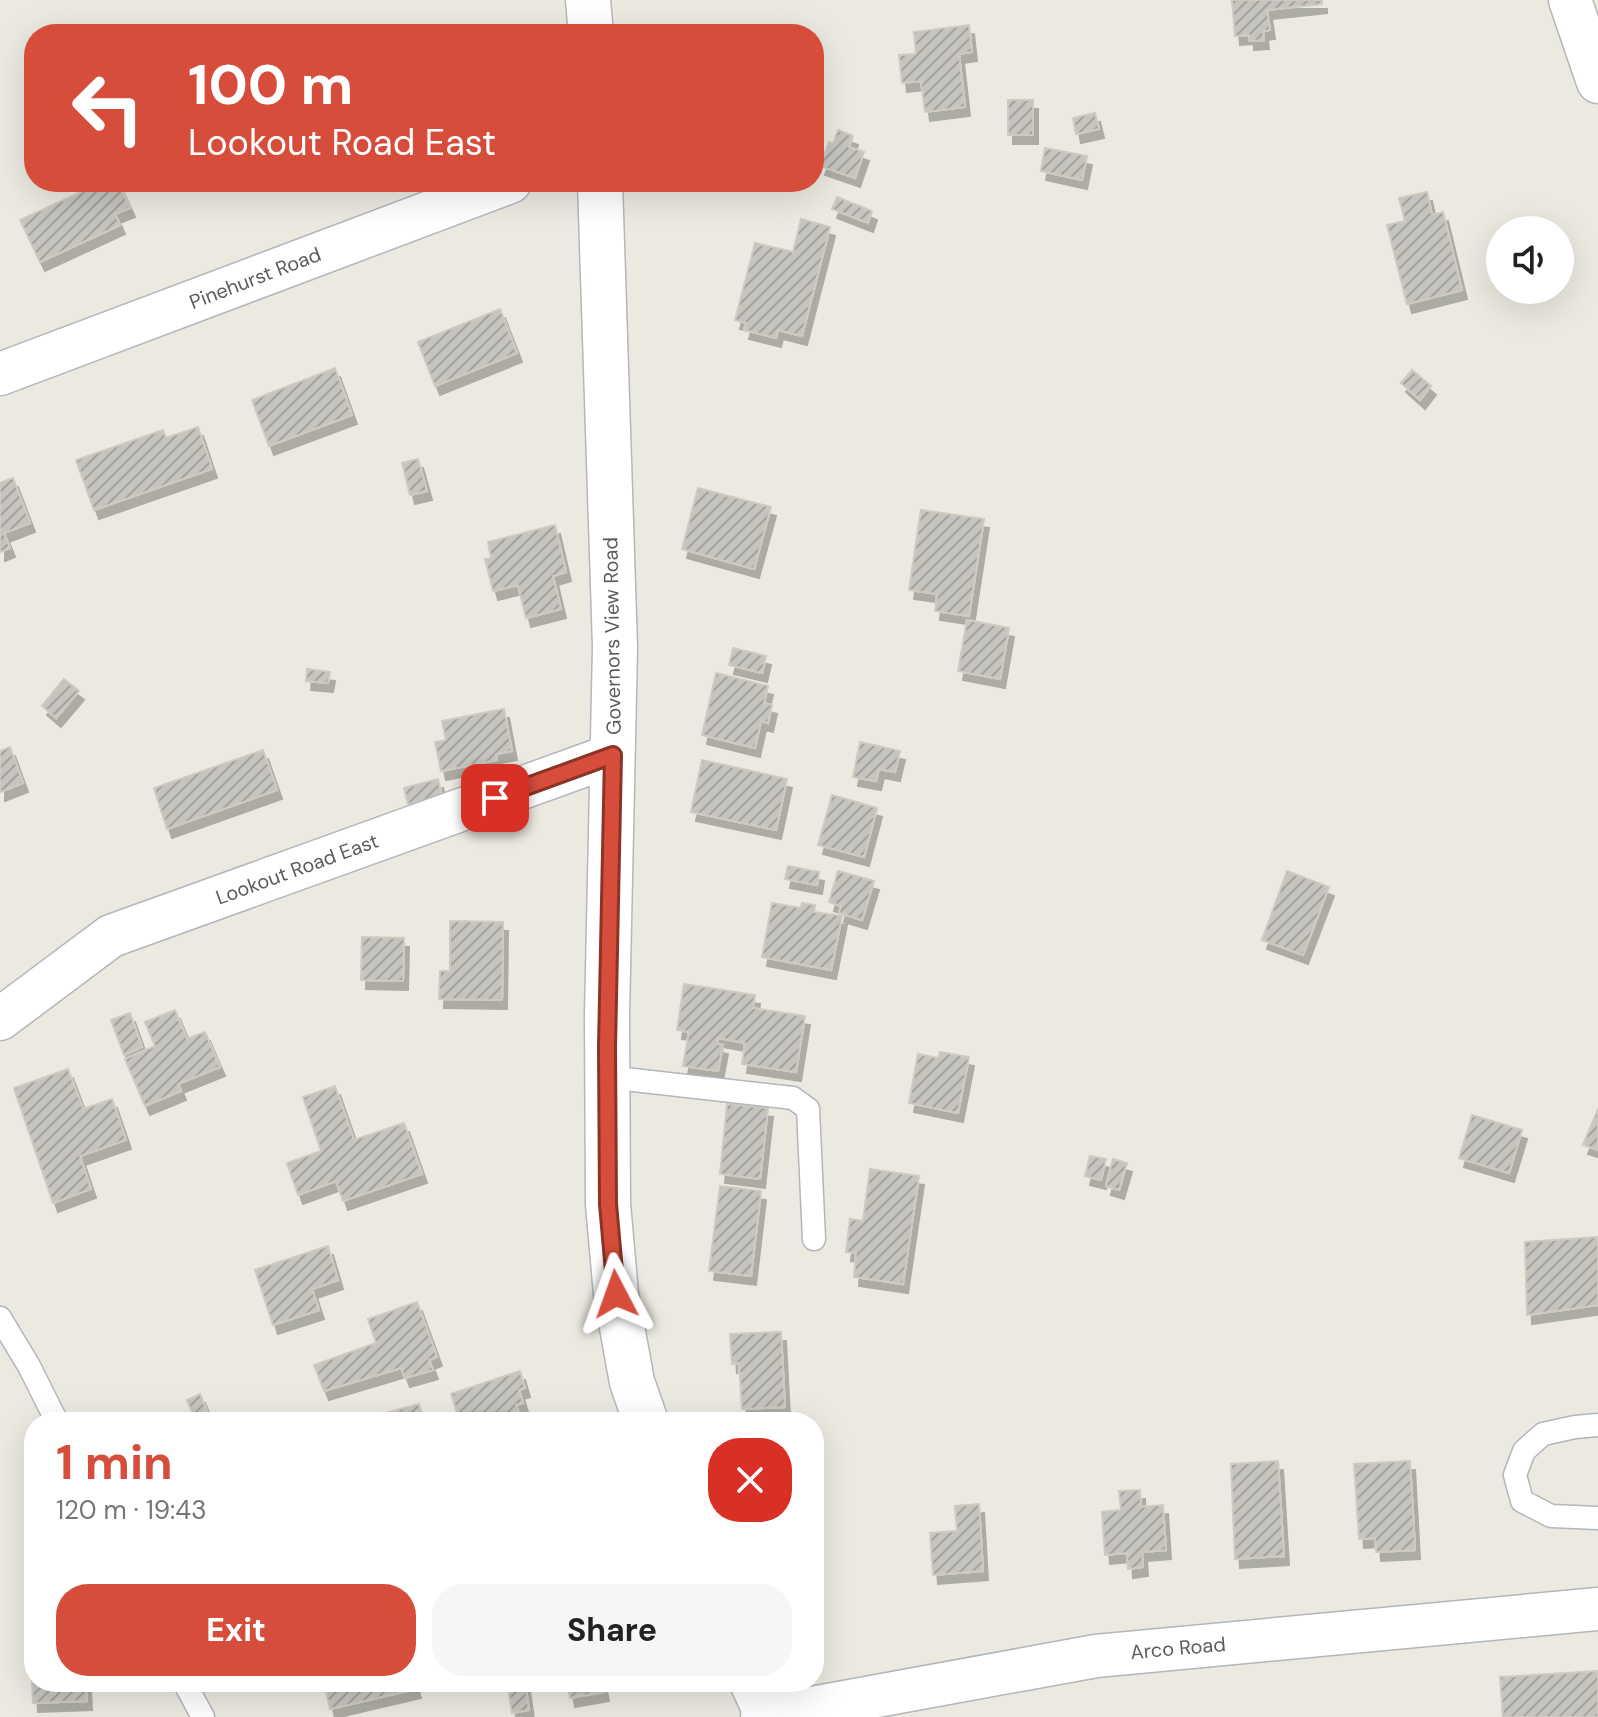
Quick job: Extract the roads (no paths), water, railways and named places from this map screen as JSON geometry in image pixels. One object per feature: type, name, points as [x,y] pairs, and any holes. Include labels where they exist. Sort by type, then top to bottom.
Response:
[{"type":"street","points":[[588,0],[590,24]]},
{"type":"street","points":[[1570,0],[1598,82]]},
{"type":"street","name":"Pinehurst Road","points":[[0,374],[483,192]]},
{"type":"street","name":"Governors View Road","points":[[600,192],[615,647],[607,1077],[608,1204],[616,1294],[632,1382],[642,1412]]},
{"type":"street","name":"Lookout Road East","points":[[0,1019],[111,936],[613,755]]},
{"type":"street","name":"Arco Road","points":[[762,1708],[1096,1656],[1598,1609]]},
{"type":"lane","points":[[607,1077],[793,1098],[808,1109],[814,1239]]},
{"type":"lane","points":[[0,1318],[52,1412]]},
{"type":"lane","points":[[1598,1425],[1543,1434],[1524,1451],[1515,1475],[1522,1501],[1551,1516],[1598,1518]]},
{"type":"lane","points":[[189,1692],[203,1717]]}]
